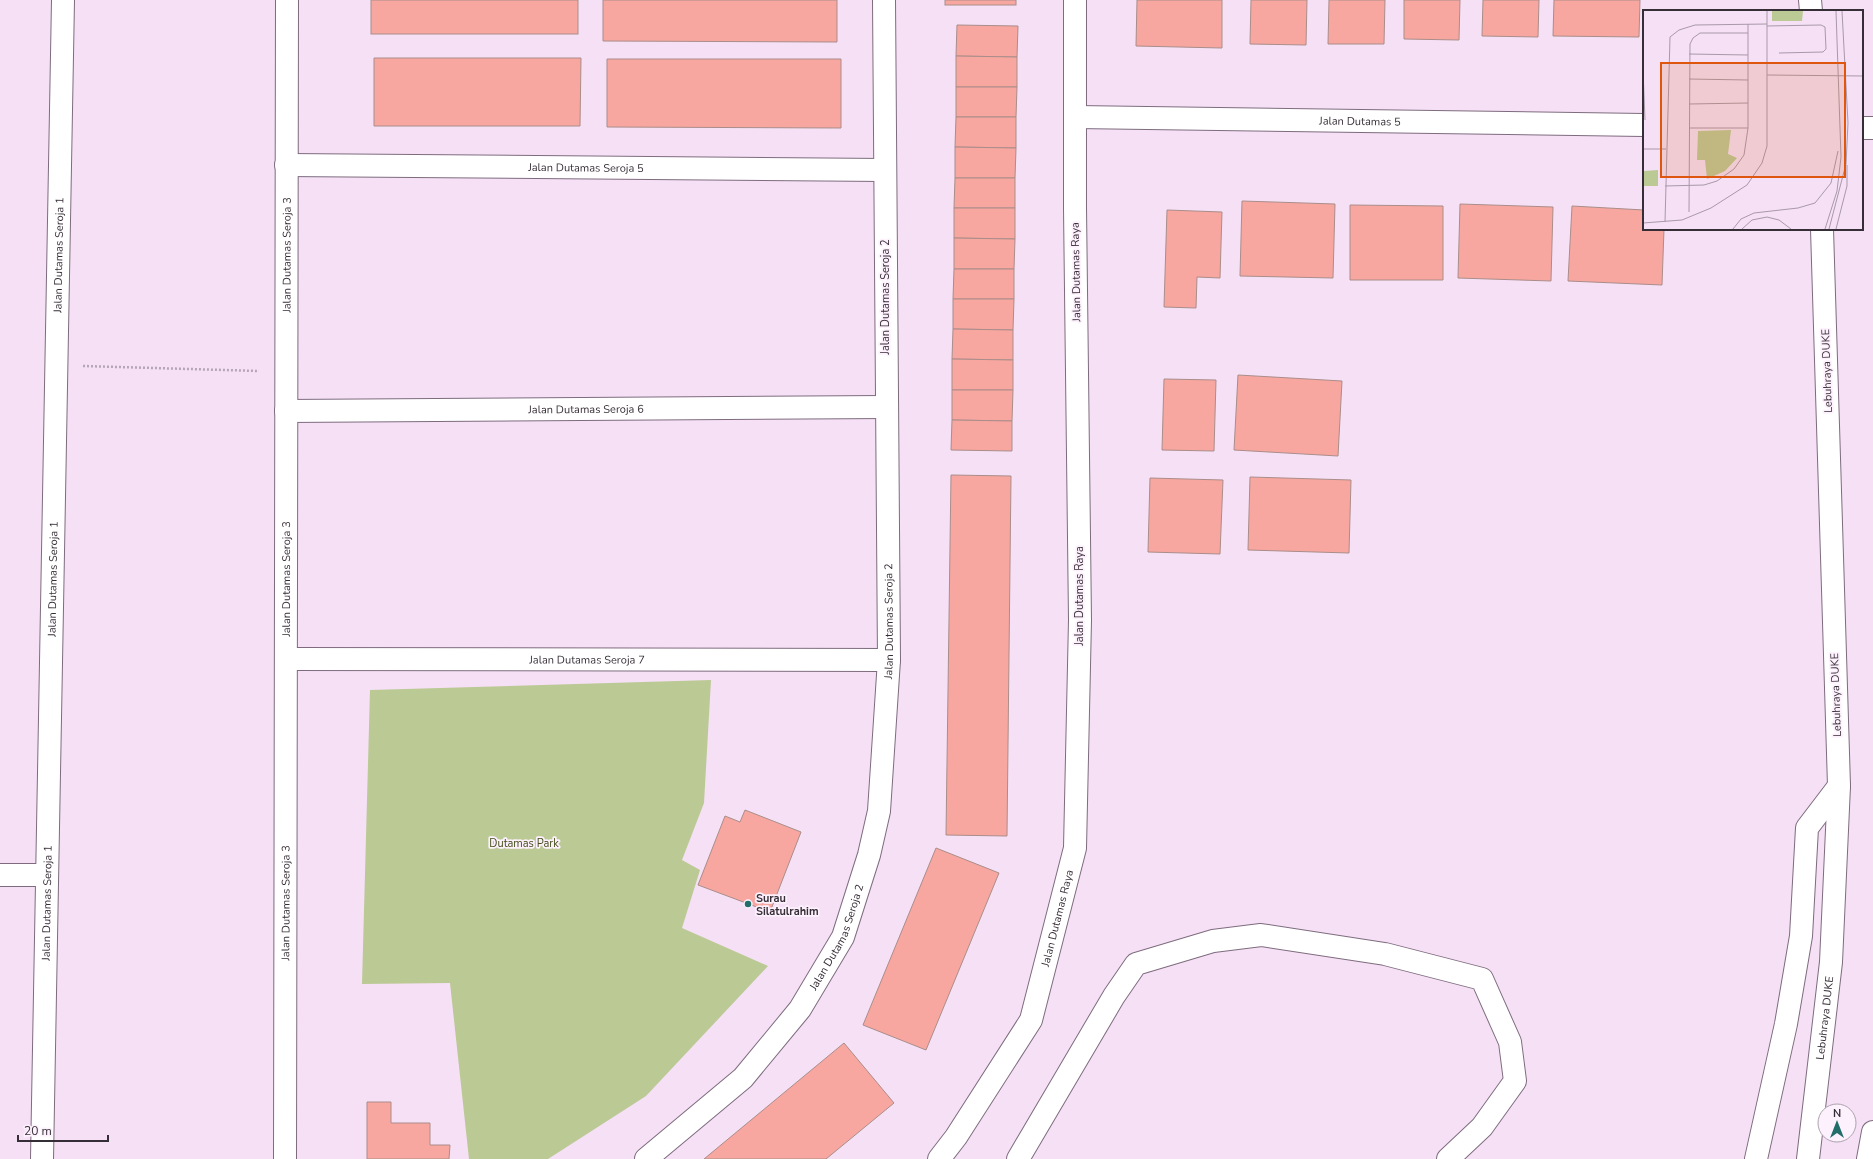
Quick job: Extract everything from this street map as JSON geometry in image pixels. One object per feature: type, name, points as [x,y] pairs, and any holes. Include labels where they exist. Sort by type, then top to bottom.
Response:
[{"type":"main road","name":"Jalan Dutamas Seroja 1","points":[[42,1159],[63,0]]},
{"type":"main road","name":"Jalan Dutamas Seroja 3","points":[[285,1159],[287,0]]},
{"type":"main road","name":"Jalan Dutamas Seroja 2","points":[[646,1159],[742,1078],[800,1009],[843,937],[869,854],[879,811],[889,660],[884,0]]},
{"type":"main road","name":"Jalan Dutamas Raya","points":[[939,1159],[956,1137],[1031,1020],[1075,848],[1080,620],[1075,208],[1075,0]]},
{"type":"main road","points":[[1810,0],[1811,10]]},
{"type":"main road","name":"Jalan Dutamas 5","points":[[1076,117],[1643,125]]},
{"type":"main road","name":"Jalan Dutamas Seroja 5","points":[[286,165],[885,170]]},
{"type":"main road","name":"Lebuhraya DUKE","points":[[1808,1159],[1831,962],[1839,786],[1822,230]]},
{"type":"main road","name":"Jalan Dutamas Seroja 6","points":[[286,411],[886,407]]},
{"type":"main road","name":"Jalan Dutamas Seroja 7","points":[[286,659],[889,660]]},
{"type":"main road","points":[[1756,1159],[1786,1024],[1801,936],[1807,828],[1839,786]]},
{"type":"main road","points":[[0,875],[47,875]]},
{"type":"main road","points":[[1018,1159],[1114,996],[1136,964],[1213,940],[1261,935],[1384,954],[1482,979],[1510,1042],[1515,1081],[1482,1127],[1448,1159]]},
{"type":"main road","points":[[1868,1159],[1873,1132]]},
{"type":"path","points":[[56,365],[286,371]]},
{"type":"green space","name":"Dutamas Park","points":[[711,680],[704,803],[682,860],[700,870],[682,928],[768,966],[646,1096],[548,1159],[469,1159],[450,983],[362,984],[370,690]]},
{"type":"building","points":[[371,0],[578,0],[578,34],[371,34]]},
{"type":"building","points":[[603,0],[837,0],[837,42],[603,41]]},
{"type":"building","points":[[945,0],[1016,0],[1016,5],[945,5]]},
{"type":"building","points":[[1137,0],[1222,0],[1222,48],[1136,46]]},
{"type":"building","points":[[1251,0],[1307,0],[1306,45],[1250,44]]},
{"type":"building","points":[[1329,0],[1385,0],[1384,44],[1328,44]]},
{"type":"building","points":[[1404,0],[1460,0],[1459,40],[1404,39]]},
{"type":"building","points":[[1483,0],[1539,0],[1538,37],[1482,36]]},
{"type":"building","points":[[1554,0],[1640,0],[1639,37],[1553,36]]},
{"type":"building","points":[[957,25],[1018,26],[1017,57],[956,56]]},
{"type":"building","points":[[956,56],[1017,57],[1017,87],[956,87]]},
{"type":"building","points":[[374,58],[581,58],[580,126],[374,126]]},
{"type":"building","points":[[607,59],[841,59],[841,128],[607,127]]},
{"type":"building","points":[[956,87],[1017,87],[1016,117],[956,117]]},
{"type":"building","points":[[956,117],[1016,117],[1016,148],[955,147]]},
{"type":"building","points":[[955,147],[1016,148],[1015,178],[955,178]]},
{"type":"building","points":[[955,178],[1015,178],[1015,208],[954,208]]},
{"type":"building","points":[[1242,201],[1335,204],[1333,278],[1240,276]]},
{"type":"building","points":[[1460,204],[1553,207],[1551,281],[1458,278]]},
{"type":"building","points":[[1350,205],[1443,206],[1443,280],[1350,280]]},
{"type":"building","points":[[1572,206],[1643,210],[1643,230],[1664,230],[1662,285],[1568,281]]},
{"type":"building","points":[[954,208],[1015,208],[1015,239],[954,238]]},
{"type":"building","points":[[1167,210],[1222,212],[1220,278],[1197,277],[1196,308],[1164,307]]},
{"type":"building","points":[[954,238],[1015,239],[1014,269],[954,269]]},
{"type":"building","points":[[954,269],[1014,269],[1014,299],[953,299]]},
{"type":"building","points":[[953,299],[1014,299],[1013,330],[953,329]]},
{"type":"building","points":[[953,329],[1013,330],[1013,360],[952,359]]},
{"type":"building","points":[[952,359],[1013,360],[1013,390],[952,390]]},
{"type":"building","points":[[1238,375],[1342,381],[1338,456],[1234,450]]},
{"type":"building","points":[[1164,379],[1216,380],[1214,451],[1162,450]]},
{"type":"building","points":[[952,390],[1013,390],[1012,421],[952,420]]},
{"type":"building","points":[[952,420],[1012,421],[1012,451],[951,450]]},
{"type":"building","points":[[951,475],[1011,476],[1007,836],[946,835]]},
{"type":"building","points":[[1250,477],[1351,480],[1349,553],[1248,550]]},
{"type":"building","points":[[1150,478],[1223,480],[1220,554],[1148,552]]},
{"type":"building","points":[[745,810],[801,832],[770,912],[698,885],[725,816],[740,822]]},
{"type":"building","points":[[936,848],[999,873],[926,1050],[863,1025]]},
{"type":"building","points":[[844,1043],[894,1103],[826,1159],[704,1159]]},
{"type":"building","points":[[367,1102],[391,1102],[391,1123],[430,1123],[430,1145],[450,1145],[449,1159],[367,1159]]},
{"type":"place","name":"Surau Silatulrahim","points":[[748,904]]}]
